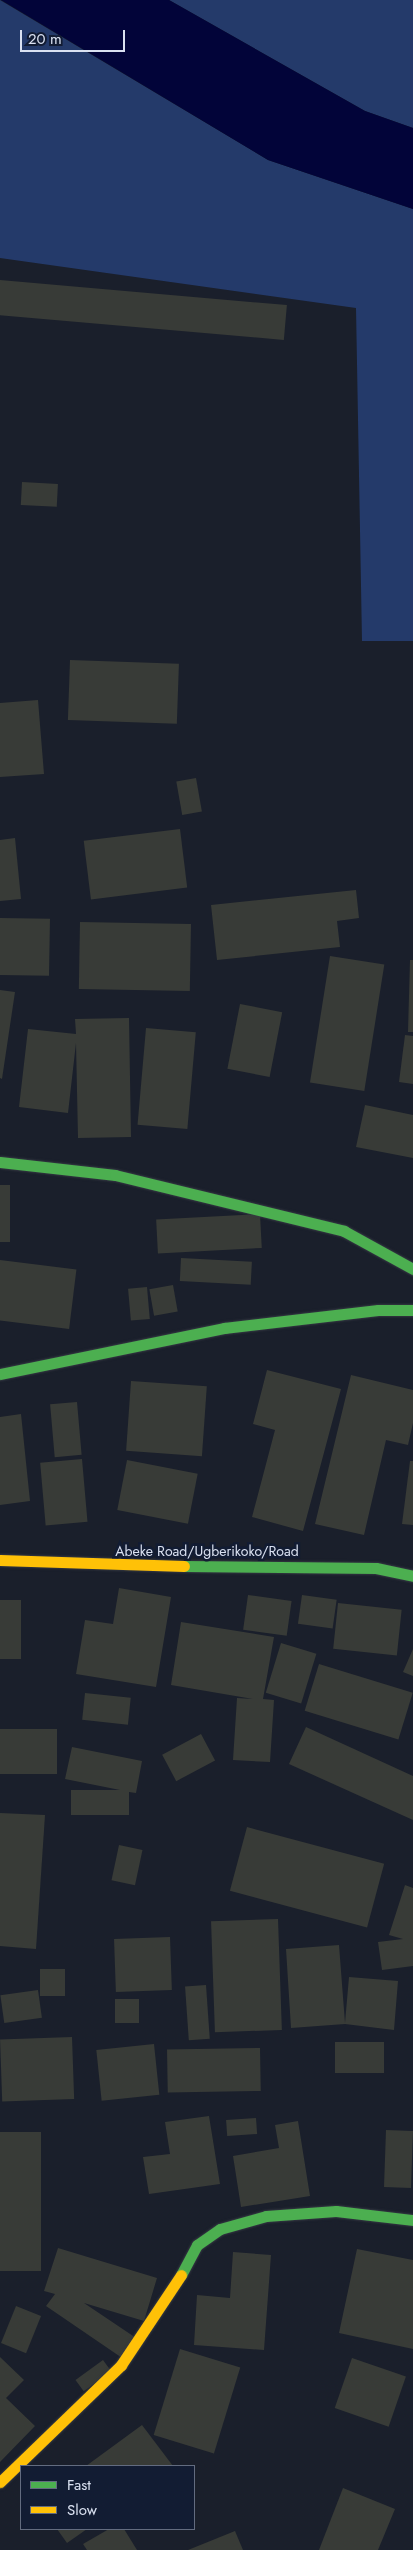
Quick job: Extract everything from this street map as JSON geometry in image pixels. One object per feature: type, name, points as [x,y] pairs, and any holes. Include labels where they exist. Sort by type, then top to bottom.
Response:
[{"type":"street","points":[[0,1162],[116,1175],[344,1231],[413,1269]]},
{"type":"street","points":[[0,1374],[224,1328],[378,1310],[413,1310]]},
{"type":"street","name":"Abeke Road/Ugberikoko/Road","points":[[0,1560],[94,1565],[376,1568],[413,1576]]},
{"type":"street","points":[[0,2482],[121,2365],[171,2293],[197,2244],[220,2229],[266,2216],[336,2211],[413,2220]]},
{"type":"shaded area","points":[[0,0],[268,160],[413,209],[413,641],[362,641],[356,308],[0,258]]},
{"type":"shaded area","points":[[1,0],[169,0],[365,111],[413,128],[413,209],[268,160]]},
{"type":"shaded area","points":[[169,0],[413,0],[413,128],[365,111]]},
{"type":"building","points":[[0,280],[287,305],[284,340],[0,315]]},
{"type":"building","points":[[22,482],[58,484],[57,507],[21,505]]},
{"type":"building","points":[[70,660],[179,664],[177,724],[68,720]]},
{"type":"building","points":[[38,700],[44,774],[0,777],[0,703]]},
{"type":"building","points":[[196,778],[202,811],[182,815],[176,781]]},
{"type":"building","points":[[180,829],[187,888],[91,899],[84,841]]},
{"type":"building","points":[[15,838],[21,899],[0,901],[0,840]]},
{"type":"building","points":[[356,890],[359,918],[337,921],[340,947],[217,960],[211,905]]},
{"type":"building","points":[[0,918],[50,919],[49,976],[0,975]]},
{"type":"building","points":[[80,922],[191,924],[190,991],[79,989]]},
{"type":"building","points":[[330,956],[384,965],[364,1091],[310,1082]]},
{"type":"building","points":[[410,960],[413,960],[413,1032],[408,1032]]},
{"type":"building","points":[[0,990],[15,992],[2,1079],[0,1078]]},
{"type":"building","points":[[240,1004],[282,1012],[270,1077],[227,1069]]},
{"type":"building","points":[[129,1018],[131,1137],[78,1138],[76,1043],[68,1113],[19,1107],[28,1029],[76,1034],[75,1019]]},
{"type":"building","points":[[146,1028],[196,1032],[187,1129],[138,1125]]},
{"type":"building","points":[[405,1035],[413,1036],[413,1084],[399,1082]]},
{"type":"building","points":[[365,1105],[413,1115],[413,1158],[356,1147]]},
{"type":"building","points":[[0,1185],[10,1185],[10,1242],[0,1242]]},
{"type":"building","points":[[260,1214],[262,1248],[158,1253],[156,1219]]},
{"type":"building","points":[[181,1258],[252,1262],[251,1285],[180,1281]]},
{"type":"building","points":[[0,1260],[76,1269],[69,1329],[0,1320]]},
{"type":"building","points":[[173,1285],[178,1312],[154,1316],[149,1289]]},
{"type":"building","points":[[147,1287],[150,1319],[131,1321],[128,1289]]},
{"type":"building","points":[[267,1370],[341,1389],[303,1531],[252,1517],[275,1430],[253,1424]]},
{"type":"building","points":[[351,1375],[413,1390],[413,1423],[408,1445],[386,1440],[364,1535],[315,1524]]},
{"type":"building","points":[[131,1381],[207,1386],[202,1456],[126,1451]]},
{"type":"building","points":[[77,1402],[82,1455],[55,1457],[50,1404]]},
{"type":"building","points":[[21,1414],[30,1501],[0,1505],[0,1417]]},
{"type":"building","points":[[82,1459],[87,1522],[46,1525],[40,1463]]},
{"type":"building","points":[[127,1460],[198,1474],[188,1524],[117,1510]]},
{"type":"building","points":[[410,1461],[413,1461],[413,1525],[402,1524]]},
{"type":"building","points":[[119,1588],[171,1597],[156,1687],[76,1674],[85,1620],[113,1624]]},
{"type":"building","points":[[248,1595],[292,1601],[287,1636],[243,1630]]},
{"type":"building","points":[[302,1595],[337,1600],[333,1629],[298,1624]]},
{"type":"building","points":[[0,1600],[21,1600],[21,1659],[0,1659]]},
{"type":"building","points":[[338,1603],[402,1610],[397,1655],[333,1649]]},
{"type":"building","points":[[181,1622],[274,1637],[263,1699],[274,1700],[270,1762],[233,1760],[237,1698],[253,1699],[171,1685]]},
{"type":"building","points":[[281,1643],[316,1654],[301,1704],[266,1693]]},
{"type":"building","points":[[413,1649],[413,1676],[403,1672]]},
{"type":"building","points":[[319,1664],[413,1693],[398,1740],[305,1711]]},
{"type":"building","points":[[85,1693],[131,1698],[128,1725],[82,1720]]},
{"type":"building","points":[[306,1727],[413,1776],[413,1820],[289,1764]]},
{"type":"building","points":[[0,1729],[57,1729],[57,1774],[0,1774]]},
{"type":"building","points":[[201,1734],[215,1760],[176,1781],[162,1755]]},
{"type":"building","points":[[72,1747],[142,1761],[136,1793],[129,1792],[129,1815],[71,1815],[71,1790],[120,1790],[65,1779]]},
{"type":"building","points":[[0,1813],[45,1815],[36,1949],[0,1946]]},
{"type":"building","points":[[247,1827],[384,1864],[367,1928],[230,1891]]},
{"type":"building","points":[[119,1845],[142,1850],[135,1885],[112,1880]]},
{"type":"building","points":[[405,1885],[413,1888],[413,1966],[382,1970],[378,1942],[403,1939],[389,1935]]},
{"type":"building","points":[[278,1919],[282,2030],[215,2032],[211,1921]]},
{"type":"building","points":[[170,1937],[172,1990],[116,1992],[114,1939]]},
{"type":"building","points":[[339,1945],[345,2023],[349,1977],[398,1981],[394,2030],[345,2024],[291,2028],[286,1949]]},
{"type":"building","points":[[40,1969],[65,1969],[65,1996],[40,1996]]},
{"type":"building","points":[[206,1985],[210,2039],[189,2040],[185,1986]]},
{"type":"building","points":[[38,1990],[42,2018],[4,2023],[0,1995]]},
{"type":"building","points":[[115,1999],[139,1999],[139,2023],[115,2023]]},
{"type":"building","points":[[72,2037],[74,2099],[2,2101],[0,2040]]},
{"type":"building","points":[[335,2042],[384,2042],[384,2073],[335,2073]]},
{"type":"building","points":[[154,2044],[159,2095],[102,2101],[96,2050]]},
{"type":"building","points":[[260,2048],[261,2091],[168,2093],[167,2050]]},
{"type":"building","points":[[209,2116],[220,2184],[149,2194],[143,2157],[170,2154],[165,2122]]},
{"type":"building","points":[[256,2118],[257,2134],[227,2136],[226,2120]]},
{"type":"building","points":[[298,2121],[310,2196],[241,2207],[233,2156],[279,2148],[275,2125]]},
{"type":"building","points":[[386,2130],[413,2131],[411,2188],[384,2187]]},
{"type":"building","points":[[0,2132],[41,2132],[41,2271],[0,2271]]},
{"type":"building","points":[[58,2248],[157,2278],[144,2321],[84,2303],[142,2342],[128,2362],[46,2306],[55,2294],[44,2291]]},
{"type":"building","points":[[357,2249],[413,2260],[413,2349],[339,2333]]},
{"type":"building","points":[[233,2252],[271,2255],[264,2350],[194,2345],[197,2295],[230,2298]]},
{"type":"building","points":[[16,2306],[41,2316],[26,2353],[1,2343]]},
{"type":"building","points":[[180,2349],[240,2367],[214,2453],[154,2435]]},
{"type":"building","points":[[0,2357],[24,2380],[6,2398],[35,2426],[0,2462]]},
{"type":"building","points":[[352,2358],[406,2377],[389,2427],[335,2408]]},
{"type":"building","points":[[103,2360],[111,2371],[84,2391],[75,2380]]},
{"type":"building","points":[[142,2425],[172,2465],[87,2465]]},
{"type":"building","points":[[343,2488],[395,2509],[378,2550],[319,2550]]},
{"type":"building","points":[[58,2530],[86,2530],[67,2543]]},
{"type":"building","points":[[107,2530],[125,2530],[137,2550],[87,2550],[83,2544]]},
{"type":"building","points":[[235,2531],[243,2550],[188,2550]]},
{"type":"traffic: fast","points":[[0,1162],[115,1175],[344,1231],[413,1269]]},
{"type":"traffic: fast","points":[[0,1374],[224,1328],[378,1310],[413,1310]]},
{"type":"traffic: fast","points":[[184,1566],[376,1568],[413,1576]]},
{"type":"traffic: fast","points":[[181,2275],[197,2245],[220,2229],[266,2216],[336,2211],[413,2220]]},
{"type":"traffic: slow","points":[[0,1560],[184,1566]]},
{"type":"traffic: slow","points":[[0,2482],[121,2365],[181,2275]]}]
